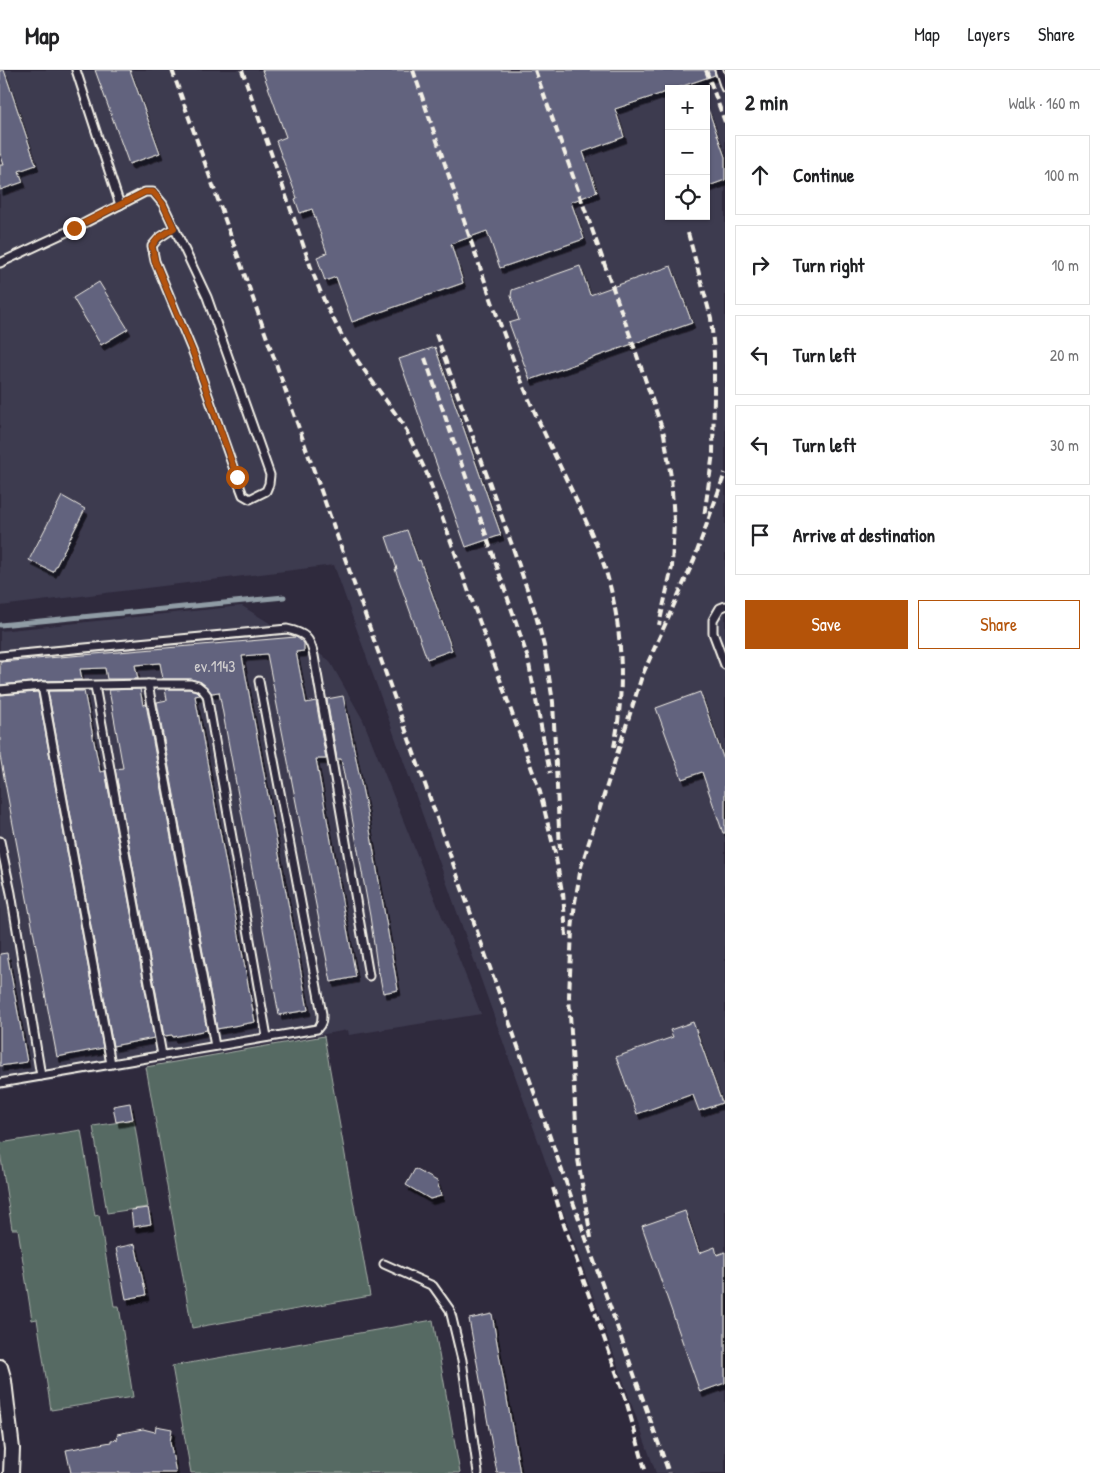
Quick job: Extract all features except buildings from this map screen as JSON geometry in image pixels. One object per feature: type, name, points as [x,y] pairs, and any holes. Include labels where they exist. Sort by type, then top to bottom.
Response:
[{"type":"street","points":[[0,1367],[4,1382],[12,1449],[10,1473]]},
{"type":"lane","points":[[76,70],[120,205]]},
{"type":"lane","points":[[718,70],[725,88]]},
{"type":"lane","points":[[0,263],[145,192],[153,192],[163,204],[207,297],[270,475],[270,484],[266,492],[250,498],[243,495],[194,355],[155,261],[152,246],[158,238],[174,228]]},
{"type":"lane","points":[[725,606],[720,608],[713,620],[713,633],[725,665]]},
{"type":"lane","points":[[0,656],[287,629],[308,637],[314,656],[369,976]]},
{"type":"lane","points":[[0,1083],[317,1029],[322,1021],[258,681]]},
{"type":"lane","points":[[148,684],[215,1046]]},
{"type":"lane","points":[[0,690],[42,686],[190,684],[198,686],[207,695],[267,1037]]},
{"type":"lane","points":[[42,686],[111,1064]]},
{"type":"lane","points":[[95,686],[162,1055]]},
{"type":"lane","points":[[0,841],[11,893],[41,1076]]},
{"type":"lane","points":[[384,1264],[433,1286],[450,1310],[462,1360],[478,1473]]},
{"type":"shaded area","points":[[0,70],[725,70],[725,1473],[656,1473],[334,565],[0,606]]},
{"type":"shaded area","points":[[242,606],[329,660],[363,720],[481,1014],[349,1035],[348,1030],[0,1090],[0,631]]},
{"type":"green space","points":[[324,1036],[370,1296],[192,1328],[146,1067]]},
{"type":"green space","points":[[134,1120],[148,1207],[107,1213],[93,1126]]},
{"type":"green space","points":[[81,1130],[95,1216],[99,1215],[114,1306],[119,1306],[133,1397],[51,1410],[37,1319],[32,1320],[18,1229],[12,1229],[0,1143]]},
{"type":"green space","points":[[433,1320],[460,1473],[191,1473],[172,1366]]},
{"type":"waterway","points":[[0,625],[284,597]]},
{"type":"railway","points":[[172,70],[669,1473]]},
{"type":"railway","points":[[242,70],[314,276],[326,305],[359,363],[403,424],[427,474],[540,792],[555,853],[563,897]]},
{"type":"railway","points":[[413,70],[516,367],[587,523],[605,570],[612,594],[620,645],[620,696],[614,747]]},
{"type":"railway","points":[[535,70],[664,434],[671,477],[674,520],[672,567],[659,625]]},
{"type":"railway","points":[[706,70],[725,122]]},
{"type":"railway","points":[[688,233],[711,318],[714,353],[713,453],[704,517]]},
{"type":"railway","points":[[436,334],[513,548],[535,612],[544,646],[553,702],[560,850]]},
{"type":"railway","points":[[425,358],[528,659],[550,773]]},
{"type":"railway","points":[[591,1238],[578,1159],[569,996],[572,930],[581,867],[642,676],[694,560],[725,473]]},
{"type":"railway","points":[[563,892],[566,937]]},
{"type":"railway","points":[[553,1188],[564,1225],[626,1400],[646,1473]]},
{"type":"route","points":[[74,228],[145,192],[153,192],[163,204],[174,228],[158,238],[152,246],[155,261],[194,355],[237,477]]}]
